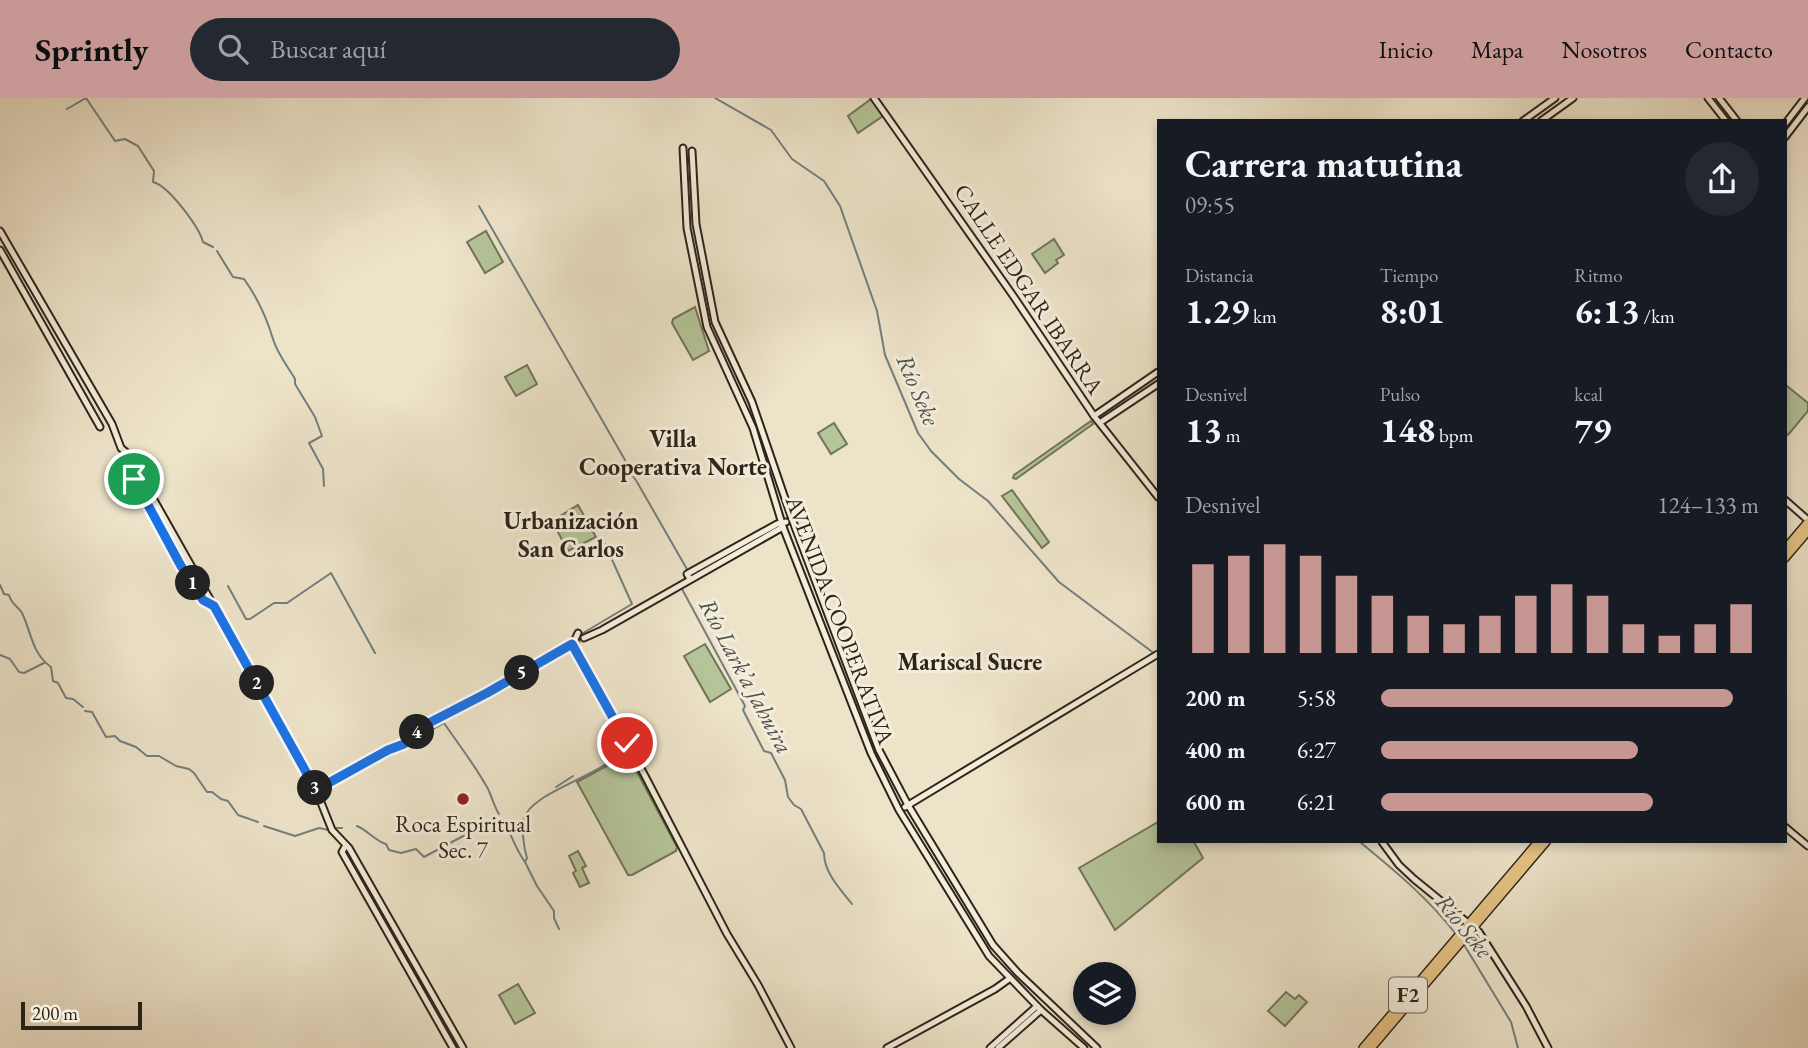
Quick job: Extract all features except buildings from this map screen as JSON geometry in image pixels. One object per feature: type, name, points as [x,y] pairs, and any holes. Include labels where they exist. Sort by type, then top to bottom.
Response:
[{"type":"highway","points":[[1787,547],[1808,521]]},
{"type":"highway","points":[[1787,556],[1808,531]]},
{"type":"highway","name":"F2","points":[[1363,1048],[1465,933],[1537,843]]},
{"type":"highway","name":"F2","points":[[1472,924],[1545,843]]},
{"type":"highway","name":"F2","points":[[1371,1048],[1455,944]]},
{"type":"street","name":"CALLE EDGAR IBARRA","points":[[874,98],[1094,416],[1157,496]]},
{"type":"street","points":[[1526,119],[1555,98]]},
{"type":"street","points":[[1544,119],[1573,98]]},
{"type":"street","points":[[1708,98],[1724,119]]},
{"type":"street","points":[[1719,98],[1735,119]]},
{"type":"street","points":[[1787,121],[1805,98]]},
{"type":"street","points":[[1787,135],[1808,107]]},
{"type":"street","name":"AVENIDA COOPERATIVA","points":[[683,148],[687,228],[707,327],[753,428],[783,525],[859,726],[899,810],[972,931],[1009,979],[1084,1048]]},
{"type":"street","name":"AVENIDA COOPERATIVA","points":[[692,151],[696,223],[715,322],[752,402],[792,519],[879,750],[908,805],[993,945],[1018,973],[1097,1048]]},
{"type":"street","points":[[0,232],[112,424],[121,448],[128,454],[125,464],[181,566],[203,600],[214,606],[316,790],[332,830],[346,845],[373,889],[463,1048]]},
{"type":"street","points":[[0,250],[100,426]]},
{"type":"street","points":[[1094,416],[1157,373]]},
{"type":"street","points":[[1101,422],[1157,385]]},
{"type":"street","points":[[1787,502],[1808,521]]},
{"type":"street","points":[[584,638],[602,630],[777,524],[783,525],[792,519]]},
{"type":"street","points":[[316,790],[404,744],[427,724],[572,644],[578,633]]},
{"type":"street","points":[[572,644],[791,1048]]},
{"type":"street","points":[[899,810],[1157,655]]},
{"type":"street","points":[[1787,829],[1808,846]]},
{"type":"street","points":[[1383,843],[1399,865],[1414,879],[1472,924],[1526,1006],[1548,1048]]},
{"type":"street","points":[[346,845],[342,852],[453,1048]]},
{"type":"street","points":[[366,893],[373,889]]},
{"type":"street","points":[[887,1048],[1009,979]]},
{"type":"street","points":[[424,996],[431,992]]},
{"type":"street","points":[[994,1048],[1039,1008]]},
{"type":"green space","points":[[871,99],[883,116],[858,133],[848,116]]},
{"type":"green space","points":[[486,231],[503,262],[485,273],[467,242]]},
{"type":"green space","points":[[1054,239],[1064,255],[1045,273],[1032,254]]},
{"type":"green space","points":[[695,307],[709,351],[693,360],[672,323],[673,319]]},
{"type":"green space","points":[[527,365],[537,384],[516,396],[505,377]]},
{"type":"green space","points":[[1787,386],[1808,403],[1808,411],[1788,435]]},
{"type":"green space","points":[[1091,421],[1093,424],[1016,479],[1013,478],[1014,475]]},
{"type":"green space","points":[[834,423],[847,444],[831,454],[818,433]]},
{"type":"green space","points":[[1012,490],[1049,542],[1042,548],[1002,496]]},
{"type":"green space","points":[[578,505],[596,537],[568,551],[552,521]]},
{"type":"green space","points":[[705,644],[731,689],[710,702],[684,656]]},
{"type":"green space","points":[[625,756],[629,757],[677,847],[676,851],[632,875],[628,875],[577,782]]},
{"type":"green space","points":[[1157,823],[1157,843],[1195,843],[1203,858],[1115,930],[1079,868]]},
{"type":"green space","points":[[578,851],[586,866],[582,868],[589,883],[580,887],[569,856]]},
{"type":"green space","points":[[518,984],[535,1013],[515,1024],[499,995]]},
{"type":"green space","points":[[1286,992],[1295,999],[1299,995],[1307,1002],[1285,1026],[1268,1011]]},
{"type":"waterway","points":[[67,109],[86,98],[115,141],[125,139],[138,146],[154,171],[153,182],[175,199],[190,217],[203,242],[213,247]]},
{"type":"waterway","name":"Río Seke","points":[[715,98],[771,130],[792,159],[824,181],[840,206],[877,311],[885,355],[918,433],[931,451],[959,479],[988,501],[1059,582],[1155,654]]},
{"type":"waterway","name":"Río Lark’a Jahuira","points":[[479,206],[625,460],[627,476],[633,476],[637,482],[688,571]]},
{"type":"waterway","points":[[217,251],[233,277],[244,279],[253,293],[277,349],[315,417],[322,436],[309,443],[323,469],[324,486]]},
{"type":"waterway","name":"Río Lark’a Jahuira","points":[[605,544],[632,604],[583,633],[579,647],[628,738]]},
{"type":"waterway","name":"Río Lark’a Jahuira","points":[[228,586],[246,619],[250,619],[274,603],[287,603],[331,573],[375,653]]},
{"type":"waterway","name":"Río Lark’a Jahuira","points":[[0,585],[4,594],[9,595],[22,613],[36,649],[51,667],[53,681],[58,683],[66,698],[73,699],[83,707]]},
{"type":"waterway","name":"Río Lark’a Jahuira","points":[[682,589],[745,706],[743,710],[764,751],[771,753],[785,780],[788,797],[801,809],[824,853],[830,874],[852,904]]},
{"type":"waterway","name":"Río Lark’a Jahuira","points":[[0,655],[10,659],[19,672],[24,673],[44,663]]},
{"type":"waterway","name":"Río Lark’a Jahuira","points":[[85,711],[92,712],[106,737],[115,736],[147,756],[159,756],[176,766],[189,769],[207,792],[228,801],[238,815],[258,822]]},
{"type":"waterway","points":[[420,724],[427,732],[444,723],[483,780],[499,814]]},
{"type":"waterway","name":"Río Lark’a Jahuira","points":[[559,929],[554,911],[525,862],[524,819],[529,809],[540,800],[601,767],[625,747]]},
{"type":"waterway","points":[[556,787],[573,776]]},
{"type":"waterway","name":"Río Lark’a Jahuira","points":[[357,826],[386,844],[389,850],[401,853],[416,849],[424,857],[493,820]]},
{"type":"waterway","name":"Río Lark’a Jahuira","points":[[504,821],[525,862]]},
{"type":"waterway","name":"Río Lark’a Jahuira","points":[[264,826],[295,836],[319,828],[329,830]]},
{"type":"waterway","name":"Río Lark’a Jahuira","points":[[336,828],[342,828]]},
{"type":"waterway","name":"Río Seke","points":[[1361,843],[1422,896],[1455,933]]},
{"type":"waterway","name":"Río Seke","points":[[1463,943],[1511,1022],[1518,1048]]},
{"type":"place","name":"Roca Espiritual Sec. 7","points":[[463,799]]},
{"type":"district","name":"Villa Cooperativa Norte","points":[[673,453]]},
{"type":"district","name":"Urbanización San Carlos","points":[[571,535]]},
{"type":"district","name":"Mariscal Sucre","points":[[970,662]]},
{"type":"route","points":[[134,479],[181,566],[203,600],[214,606],[316,790],[404,744],[423,726],[572,644],[627,743]]}]
